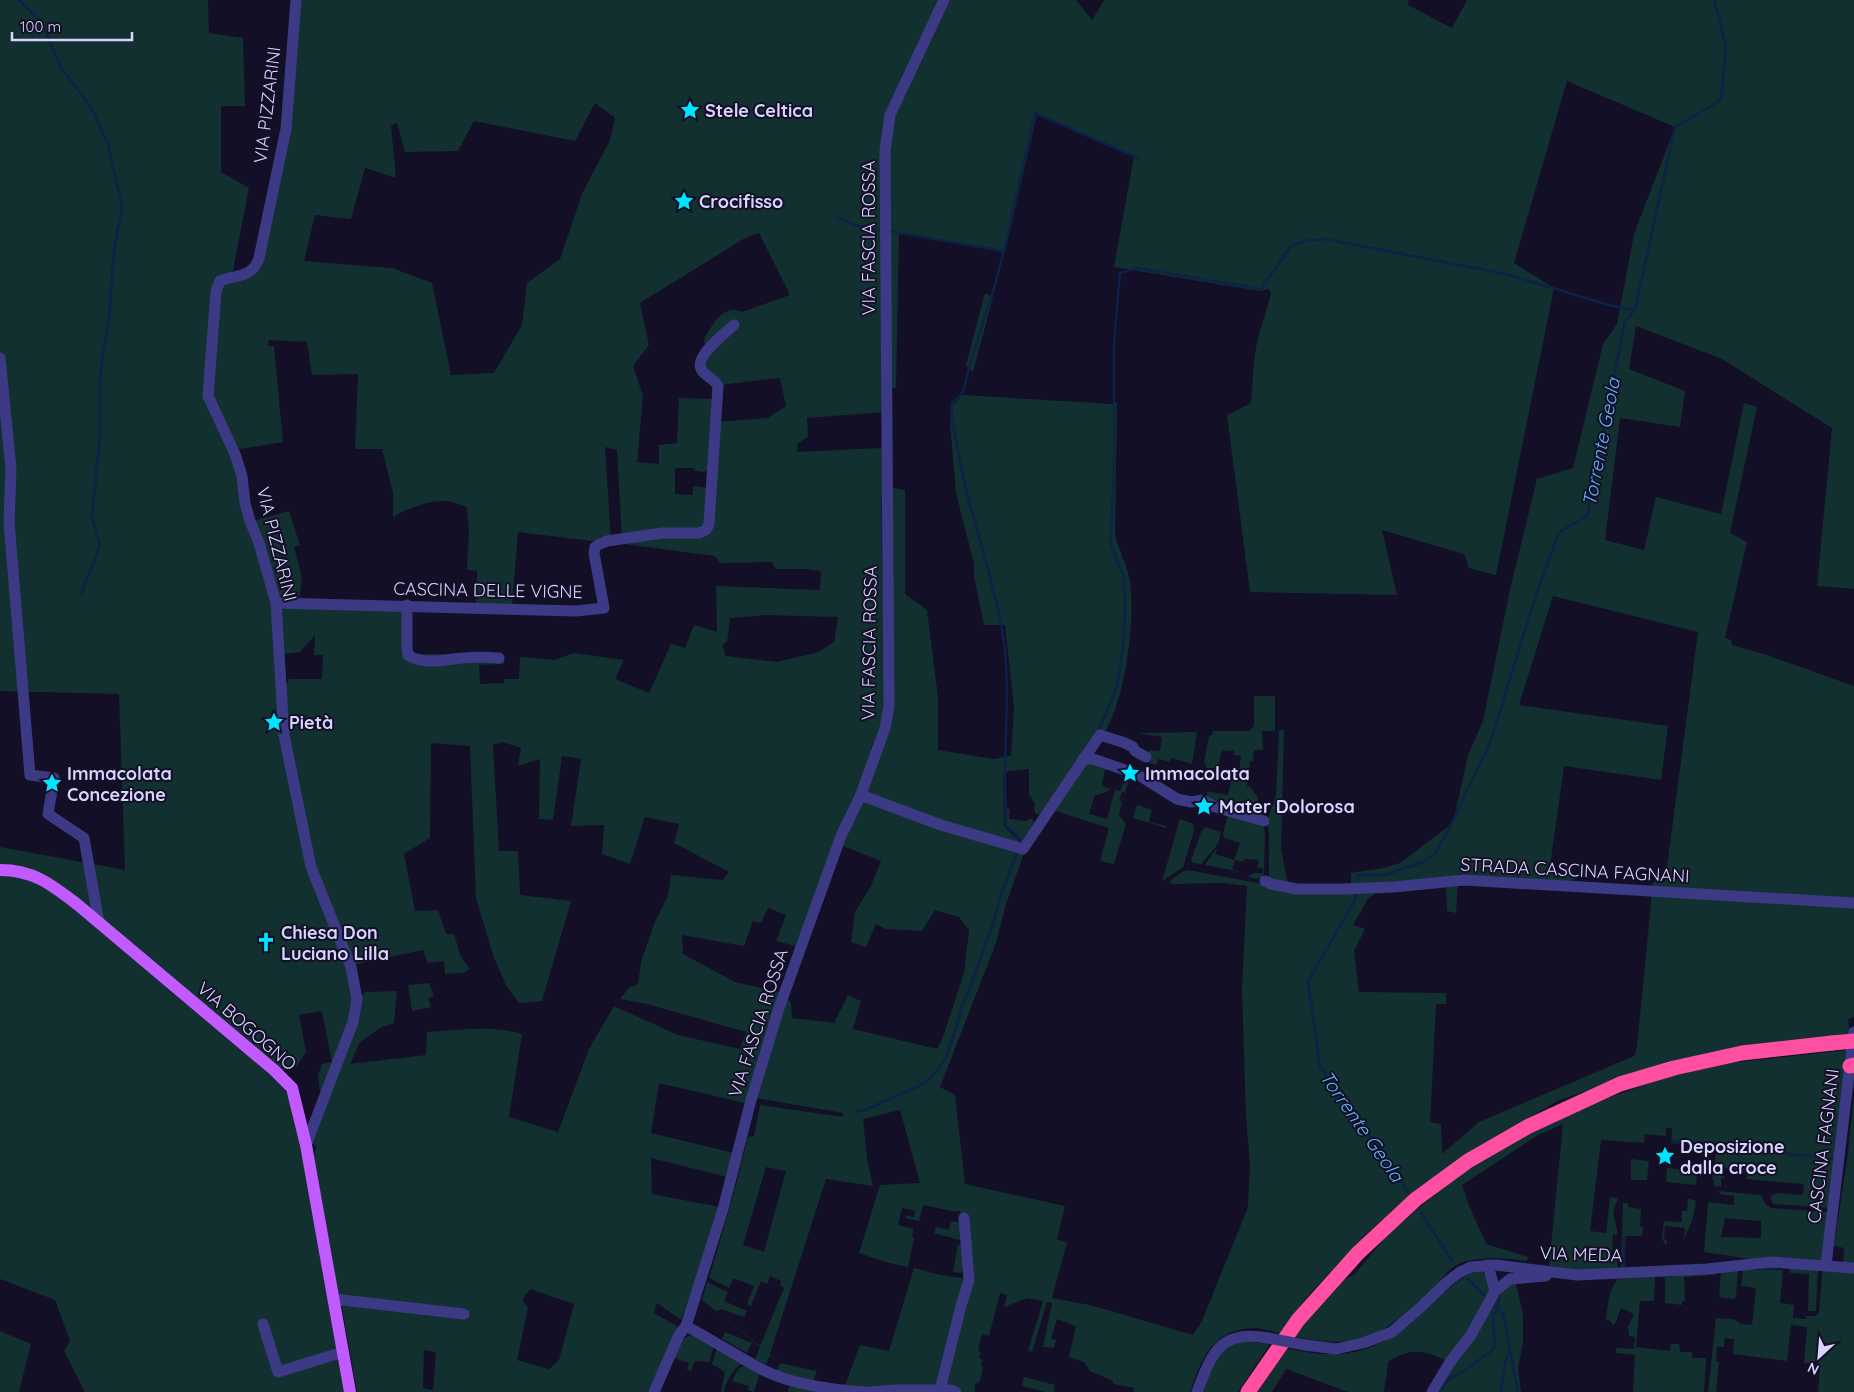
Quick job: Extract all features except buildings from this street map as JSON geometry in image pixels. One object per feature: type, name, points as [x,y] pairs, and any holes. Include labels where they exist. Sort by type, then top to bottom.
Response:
[{"type":"highway","points":[[1248,1392],[1298,1320],[1358,1253],[1416,1200],[1468,1161],[1527,1127],[1620,1084],[1674,1068],[1742,1053],[1854,1041]]},
{"type":"main road","name":"VIA BOGOGNO","points":[[0,870],[26,872],[48,882],[78,904],[274,1070],[292,1088],[306,1144],[350,1392]]},
{"type":"street","name":"VIA PIZZARINI","points":[[296,0],[286,129],[259,258],[256,268],[249,273],[220,281],[216,291],[208,396],[240,469],[250,521],[259,543],[276,603],[284,735],[311,867],[352,967],[356,999],[353,1022],[306,1144]]},
{"type":"street","name":"VIA FASCIA ROSSA","points":[[654,1392],[679,1335],[686,1326],[723,1209],[751,1100],[779,1008],[841,836],[860,797],[886,728],[889,706],[885,151],[890,115],[944,0]]},
{"type":"street","name":"CASCINA DELLE VIGNE","points":[[276,603],[576,611],[604,608],[595,562],[595,547],[607,542],[626,539],[662,534],[699,533],[706,530],[710,516],[718,386],[716,382],[701,370],[700,364],[702,357],[707,351],[734,325]]},
{"type":"street","points":[[0,358],[11,469],[9,522],[30,775],[54,778],[48,814],[84,838],[99,923]]},
{"type":"street","points":[[407,605],[407,648],[408,655],[413,658],[430,661],[483,657],[499,658]]},
{"type":"street","points":[[860,797],[866,797],[941,825],[1022,849],[1100,735],[1125,743],[1146,757]]},
{"type":"street","points":[[1083,759],[1093,759],[1131,772]]},
{"type":"street","points":[[1142,777],[1177,799],[1191,802],[1203,800],[1215,807],[1264,821]]},
{"type":"street","name":"STRADA CASCINA FAGNANI","points":[[1264,881],[1297,889],[1343,889],[1394,887],[1464,880],[1854,903]]},
{"type":"street","name":"CASCINA FAGNANI","points":[[1826,1265],[1852,1066],[1854,1032]]},
{"type":"street","points":[[940,1390],[961,1306],[970,1280],[964,1218]]},
{"type":"street","name":"VIA MEDA","points":[[1197,1392],[1209,1360],[1223,1344],[1238,1336],[1251,1335],[1336,1349],[1363,1344],[1392,1332],[1460,1272],[1471,1267],[1488,1265],[1562,1274],[1697,1270],[1772,1262],[1854,1268]]},
{"type":"street","points":[[1488,1265],[1491,1298]]},
{"type":"street","points":[[1432,1392],[1450,1362],[1471,1335],[1491,1298],[1510,1279],[1562,1274]]},
{"type":"street","points":[[333,1299],[464,1314]]},
{"type":"street","points":[[262,1324],[278,1372],[343,1352]]},
{"type":"street","points":[[686,1326],[776,1375],[806,1384],[865,1392]]},
{"type":"street","points":[[870,1392],[940,1390],[956,1392]]},
{"type":"green space","points":[[0,0],[208,0],[209,33],[243,38],[245,106],[221,106],[221,172],[249,188],[233,270],[227,276],[218,280],[207,397],[233,452],[274,603],[283,734],[310,868],[341,945],[354,999],[351,1019],[321,1099],[318,1076],[322,1064],[332,1062],[322,1011],[299,1015],[306,1052],[297,1066],[280,1071],[83,904],[0,866],[0,847],[125,870],[119,694],[0,691]]},
{"type":"green space","points":[[298,0],[1076,0],[1092,20],[1104,0],[1409,0],[1408,5],[1452,28],[1467,0],[1854,0],[1854,589],[1817,586],[1832,428],[1722,359],[1636,326],[1629,369],[1685,391],[1680,427],[1620,418],[1605,540],[1644,550],[1656,497],[1721,514],[1744,403],[1757,407],[1730,533],[1747,542],[1725,638],[1731,640],[1732,645],[1767,655],[1854,686],[1854,1017],[1848,1019],[1850,1034],[1741,1047],[1616,1080],[1558,1101],[1482,1144],[1419,1187],[1365,1235],[1308,1296],[1280,1333],[1253,1328],[1239,1330],[1218,1340],[1204,1357],[1190,1392],[1133,1392],[1134,1388],[1114,1384],[1113,1381],[1090,1371],[1084,1362],[1069,1357],[1076,1326],[1057,1319],[1051,1339],[1056,1340],[1054,1348],[1043,1347],[1052,1303],[1047,1302],[1032,1352],[1028,1351],[1043,1301],[1027,1298],[1004,1307],[1007,1295],[1000,1293],[989,1336],[982,1334],[978,1351],[981,1352],[979,1359],[982,1359],[981,1366],[983,1367],[980,1381],[975,1384],[975,1392],[963,1392],[942,1387],[970,1278],[960,1211],[923,1205],[919,1221],[905,1218],[906,1215],[914,1217],[915,1211],[902,1208],[898,1225],[914,1229],[908,1267],[885,1262],[859,1253],[880,1185],[920,1183],[900,1110],[863,1119],[867,1159],[873,1186],[826,1179],[770,1354],[780,1363],[770,1355],[766,1365],[755,1359],[760,1347],[702,1300],[707,1282],[728,1292],[724,1301],[747,1311],[744,1317],[720,1309],[716,1311],[760,1346],[784,1288],[780,1285],[781,1281],[770,1276],[767,1284],[761,1281],[751,1306],[747,1304],[754,1286],[733,1278],[729,1288],[709,1278],[748,1137],[754,1136],[760,1105],[843,1117],[843,1113],[756,1098],[787,998],[791,1003],[792,1018],[834,1023],[848,995],[861,1001],[853,1029],[937,1049],[943,1037],[964,973],[969,930],[959,917],[935,910],[922,931],[886,929],[876,924],[866,947],[851,942],[855,912],[871,886],[881,861],[843,846],[858,809],[864,801],[1025,851],[1006,904],[996,943],[940,1087],[955,1095],[965,1184],[1065,1206],[1057,1239],[1067,1243],[1052,1298],[1090,1305],[1193,1335],[1202,1321],[1248,1207],[1250,1164],[1246,1116],[1242,989],[1247,886],[1223,883],[1173,884],[1169,882],[1182,872],[1188,870],[1311,893],[1351,888],[1351,873],[1400,863],[1453,823],[1468,755],[1483,721],[1511,585],[1537,479],[1573,468],[1603,344],[1617,324],[1634,234],[1675,127],[1567,81],[1514,263],[1554,288],[1496,575],[1469,568],[1464,554],[1382,530],[1397,595],[1250,592],[1227,415],[1251,403],[1257,342],[1271,293],[1268,289],[1260,291],[1114,267],[1134,156],[1037,114],[1005,252],[899,233],[896,388],[888,388],[884,412],[807,418],[808,437],[798,443],[797,452],[882,448],[886,706],[883,728],[800,947],[776,941],[786,915],[768,908],[761,923],[753,921],[744,946],[682,935],[683,954],[735,982],[783,993],[745,1103],[659,1083],[651,1133],[734,1153],[727,1177],[651,1158],[652,1194],[720,1207],[681,1320],[657,1303],[654,1313],[678,1327],[651,1392],[357,1392],[341,1302],[338,1297],[314,1155],[316,1146],[312,1143],[358,1000],[365,992],[397,991],[394,1023],[380,1028],[360,1042],[350,1064],[426,1055],[427,1032],[487,1029],[522,1034],[509,1117],[558,1132],[589,1049],[614,1006],[678,1035],[740,1049],[746,1032],[647,1004],[620,999],[629,988],[638,984],[641,962],[654,924],[668,895],[671,875],[723,880],[729,872],[674,843],[679,824],[645,817],[630,864],[602,854],[604,825],[571,826],[581,759],[562,756],[553,820],[539,819],[540,759],[518,766],[521,748],[503,742],[493,745],[499,851],[518,851],[520,895],[571,901],[542,1001],[519,1003],[506,985],[494,958],[476,898],[470,746],[431,743],[430,838],[404,854],[415,911],[438,910],[446,934],[454,934],[461,957],[470,969],[463,973],[445,974],[444,961],[428,963],[423,950],[353,965],[315,874],[288,735],[284,683],[288,683],[289,679],[322,679],[323,655],[314,655],[315,635],[300,652],[284,654],[280,606],[404,608],[411,654],[503,655],[504,664],[479,665],[480,684],[504,683],[504,679],[519,679],[520,657],[555,660],[573,653],[624,660],[615,679],[649,693],[671,644],[685,648],[694,625],[717,632],[716,586],[820,590],[821,571],[775,569],[772,562],[720,563],[715,556],[616,543],[709,531],[717,422],[768,418],[786,406],[780,378],[719,385],[703,369],[706,350],[704,339],[719,317],[729,310],[742,312],[790,295],[759,233],[745,238],[640,303],[649,345],[633,366],[643,396],[637,462],[659,464],[659,445],[677,443],[679,398],[716,399],[710,469],[704,472],[695,471],[694,468],[675,468],[675,494],[693,495],[693,486],[709,488],[707,521],[702,528],[622,539],[617,450],[605,447],[611,540],[600,542],[518,532],[512,606],[476,605],[477,571],[467,570],[469,531],[467,507],[447,501],[433,502],[412,508],[393,517],[393,493],[382,449],[355,449],[358,374],[312,375],[307,342],[269,340],[268,346],[274,346],[283,442],[234,450],[209,396],[222,284],[249,276],[287,142]],"holes":[[[595,103],[615,118],[610,140],[582,194],[560,259],[527,283],[522,325],[494,373],[451,375],[432,283],[392,268],[304,261],[315,215],[351,219],[365,168],[396,178],[391,126],[397,123],[405,152],[458,151],[474,121],[575,141]],[[1553,596],[1698,632],[1665,882],[1653,882],[1637,1047],[1634,1056],[1479,1122],[1442,1154],[1441,1124],[1430,1122],[1436,1004],[1446,1004],[1446,993],[1359,992],[1354,951],[1365,929],[1353,925],[1368,899],[1376,893],[1446,887],[1447,911],[1456,913],[1458,874],[1572,882],[1576,877],[1549,873],[1564,766],[1661,780],[1668,726],[1519,705]],[[766,615],[838,617],[834,642],[819,652],[776,662],[726,656],[722,645],[727,642],[730,618]],[[766,1167],[786,1171],[764,1252],[743,1245]],[[530,1289],[574,1304],[559,1360],[549,1369],[517,1360],[528,1308],[522,1300]],[[424,1350],[436,1352],[433,1390],[423,1388]]]},
{"type":"green space","points":[[985,293],[993,297],[973,372],[966,365]]},
{"type":"green space","points":[[963,395],[1112,404],[1117,402],[1115,534],[1128,571],[1131,593],[1130,634],[1123,680],[1118,701],[1104,733],[1060,786],[1040,814],[1036,814],[1034,810],[1035,805],[1029,794],[1029,769],[1003,772],[1004,826],[1020,842],[1019,844],[916,814],[863,792],[887,730],[889,487],[905,490],[905,594],[927,610],[938,697],[938,750],[993,759],[1011,756],[1014,708],[1005,625],[984,625],[974,576],[974,564],[956,493],[950,423],[951,407]]},
{"type":"green space","points":[[289,511],[300,545],[294,547],[302,577],[299,600],[278,599],[253,521]]},
{"type":"green space","points":[[1254,696],[1275,696],[1275,731],[1262,731],[1263,750],[1254,750],[1253,761],[1250,761],[1247,786],[1250,787],[1258,798],[1260,816],[1217,805],[1207,796],[1207,791],[1228,795],[1232,778],[1225,776],[1224,768],[1239,771],[1241,756],[1234,755],[1234,751],[1222,750],[1218,768],[1207,768],[1204,762],[1209,736],[1212,735],[1213,731],[1250,731],[1254,725]]},
{"type":"green space","points":[[1279,730],[1284,730],[1281,849],[1288,885],[1269,881],[1269,834],[1267,821],[1276,796]]},
{"type":"green space","points":[[1197,732],[1192,764],[1171,758],[1170,762],[1158,759],[1156,765],[1148,762],[1149,750],[1160,751],[1162,737],[1137,733]]},
{"type":"green space","points":[[1083,763],[1106,766],[1102,783],[1104,787],[1110,789],[1095,795],[1089,814],[1107,819],[1115,790],[1120,791],[1125,778],[1131,773],[1125,793],[1122,792],[1119,800],[1122,801],[1119,815],[1126,824],[1114,864],[1100,861],[1109,828],[1052,810]]},
{"type":"green space","points":[[1137,805],[1152,810],[1149,822],[1166,826],[1166,828],[1133,818]]},
{"type":"green space","points":[[1006,808],[1010,809],[1009,819],[1026,821],[1032,818],[1034,822],[1022,840],[1006,825]]},
{"type":"green space","points":[[1228,814],[1263,825],[1265,831],[1264,872],[1262,878],[1248,877],[1254,873],[1263,873],[1263,868],[1257,867],[1258,860],[1245,859],[1242,862],[1235,860],[1232,869],[1241,872],[1205,865],[1218,846],[1215,854],[1234,860],[1240,843],[1224,838],[1223,834]]},
{"type":"green space","points":[[1180,819],[1193,824],[1194,831],[1183,867],[1162,881]]},
{"type":"green space","points":[[1205,827],[1221,832],[1218,844],[1201,864],[1193,863],[1191,860]]},
{"type":"green space","points":[[0,874],[15,874],[46,886],[284,1088],[294,1106],[344,1392],[85,1392],[64,1351],[70,1341],[55,1300],[0,1279]]},
{"type":"green space","points":[[429,983],[434,996],[428,998],[431,1007],[412,1011],[408,985]]},
{"type":"green space","points":[[1847,1050],[1831,1208],[1773,1204],[1770,1196],[1779,1193],[1803,1195],[1804,1184],[1747,1179],[1747,1173],[1730,1172],[1728,1168],[1719,1167],[1718,1175],[1724,1176],[1724,1178],[1721,1179],[1721,1187],[1714,1186],[1714,1180],[1712,1180],[1717,1147],[1671,1143],[1672,1128],[1666,1128],[1666,1136],[1645,1134],[1644,1143],[1601,1140],[1590,1231],[1606,1233],[1610,1197],[1618,1198],[1614,1207],[1614,1213],[1618,1235],[1613,1234],[1612,1257],[1617,1258],[1618,1268],[1579,1271],[1549,1266],[1563,1124],[1538,1135],[1462,1185],[1486,1244],[1528,1257],[1527,1261],[1500,1258],[1480,1259],[1455,1266],[1411,1308],[1382,1330],[1367,1337],[1352,1341],[1334,1342],[1292,1336],[1341,1281],[1354,1275],[1388,1234],[1415,1211],[1456,1177],[1533,1132],[1605,1099],[1667,1077],[1730,1063]]},
{"type":"green space","points":[[1854,1095],[1854,1392],[1818,1392],[1820,1368],[1817,1365],[1804,1363],[1807,1327],[1791,1325],[1787,1361],[1733,1354],[1734,1339],[1725,1338],[1724,1347],[1717,1347],[1716,1361],[1719,1362],[1716,1392],[1708,1392],[1716,1318],[1733,1319],[1741,1324],[1752,1325],[1756,1288],[1741,1286],[1743,1270],[1783,1270],[1780,1303],[1794,1305],[1793,1318],[1806,1319],[1806,1316],[1816,1316],[1819,1312],[1823,1265],[1843,1266],[1844,1248],[1834,1246],[1848,1153]]},
{"type":"green space","points":[[1631,1159],[1649,1161],[1647,1180],[1631,1180]]},
{"type":"green space","points":[[1667,1168],[1687,1170],[1687,1174],[1697,1175],[1696,1185],[1666,1182]]},
{"type":"green space","points":[[1719,1191],[1761,1195],[1765,1204],[1771,1208],[1828,1212],[1822,1262],[1750,1259],[1704,1252],[1708,1202],[1734,1205],[1734,1196],[1720,1194]],"holes":[[[1725,1218],[1761,1221],[1761,1238],[1721,1237]]]},
{"type":"green space","points":[[1688,1198],[1696,1201],[1693,1218],[1684,1240],[1685,1228],[1665,1226],[1664,1239],[1667,1240],[1667,1244],[1665,1244],[1662,1239],[1664,1221],[1682,1222],[1682,1211],[1687,1211]]},
{"type":"green space","points":[[1623,1203],[1628,1203],[1628,1207],[1641,1209],[1640,1226],[1643,1227],[1642,1236],[1626,1236],[1624,1267],[1621,1267]]},
{"type":"green space","points":[[951,1221],[959,1222],[963,1241],[934,1233],[936,1227],[949,1230]]},
{"type":"green space","points":[[958,1244],[964,1247],[966,1270],[961,1271],[962,1273],[953,1272]]},
{"type":"green space","points":[[1790,1266],[1818,1268],[1816,1311],[1808,1311],[1809,1274],[1790,1273]]},
{"type":"green space","points":[[914,1268],[940,1275],[969,1279],[940,1387],[844,1388],[860,1345],[889,1351]]},
{"type":"green space","points":[[1738,1270],[1736,1297],[1733,1299],[1719,1297],[1721,1271]]},
{"type":"green space","points":[[1474,1271],[1483,1271],[1492,1292],[1508,1283],[1516,1284],[1523,1314],[1523,1343],[1518,1368],[1521,1392],[1429,1392],[1447,1361],[1431,1354],[1411,1352],[1388,1362],[1384,1392],[1348,1392],[1286,1369],[1272,1392],[1258,1392],[1285,1348],[1327,1354],[1361,1350],[1377,1345],[1409,1325],[1454,1284]]},
{"type":"green space","points":[[1713,1272],[1714,1275],[1684,1277],[1685,1301],[1682,1301],[1682,1305],[1665,1303],[1665,1276]]},
{"type":"green space","points":[[1655,1276],[1654,1301],[1640,1301],[1636,1347],[1670,1351],[1671,1344],[1679,1344],[1680,1352],[1692,1352],[1692,1358],[1706,1358],[1704,1392],[1633,1392],[1635,1355],[1616,1353],[1616,1348],[1634,1349],[1635,1337],[1629,1336],[1629,1329],[1627,1329],[1634,1314],[1621,1308],[1615,1324],[1612,1325],[1611,1321],[1606,1320],[1612,1288],[1618,1279]]},
{"type":"green space","points":[[0,1331],[31,1344],[19,1392],[0,1392]]},
{"type":"green space","points":[[725,1332],[752,1343],[747,1353],[722,1339]]},
{"type":"green space","points":[[690,1335],[714,1346],[709,1362],[695,1361],[691,1371],[687,1370],[689,1363],[673,1358],[682,1340]]},
{"type":"green space","points":[[1244,1341],[1270,1344],[1238,1392],[1200,1392],[1223,1348]]},
{"type":"green space","points":[[717,1347],[740,1361],[741,1364],[735,1369],[728,1380],[725,1392],[721,1392],[725,1372],[712,1364]]},
{"type":"green space","points":[[780,1363],[817,1371],[813,1381],[833,1392],[788,1392],[790,1383],[777,1371]]},
{"type":"green space","points":[[745,1365],[760,1373],[754,1392],[748,1390],[749,1386],[732,1381],[738,1369]]},
{"type":"green space","points":[[1024,1377],[1055,1385],[1054,1392],[1045,1392],[1022,1386]]},
{"type":"waterway","points":[[19,0],[41,21],[62,69],[91,107],[108,144],[122,207],[114,250],[109,319],[103,350],[100,383],[100,436],[92,517],[100,546],[81,594]]},
{"type":"waterway","name":"Torrente Geola","points":[[1358,881],[1358,875],[1385,875],[1426,861],[1436,852],[1450,827],[1491,740],[1535,598],[1559,532],[1587,516],[1625,321],[1635,310],[1675,127],[1721,100],[1726,46],[1714,0]]},
{"type":"waterway","points":[[1008,233],[1035,113],[1138,158]]},
{"type":"waterway","points":[[835,217],[856,225],[881,231]]},
{"type":"waterway","points":[[889,231],[1004,251]]},
{"type":"waterway","points":[[1007,238],[964,389],[960,396],[952,403],[952,412],[960,464],[1002,628],[1007,680],[1006,825],[1023,840]]},
{"type":"waterway","points":[[1098,731],[1117,687],[1123,646],[1125,611],[1124,577],[1111,545],[1114,469],[1114,343],[1120,273],[1136,268],[1261,289],[1291,246],[1304,241],[1325,239],[1506,274],[1609,305],[1635,310]]},
{"type":"waterway","points":[[882,499],[882,556]]},
{"type":"waterway","points":[[872,748],[874,742]]},
{"type":"waterway","points":[[858,1111],[865,1110],[921,1085],[928,1081],[944,1062],[994,921],[1001,894],[1018,851]]},
{"type":"waterway","name":"Torrente Geola","points":[[1357,893],[1354,902],[1308,981],[1320,1067],[1408,1192]]},
{"type":"waterway","points":[[1853,1088],[1854,1079]]},
{"type":"waterway","points":[[1672,1141],[1835,1159]]},
{"type":"waterway","name":"Torrente Geola","points":[[1421,1213],[1452,1261]]},
{"type":"waterway","points":[[1624,1237],[1624,1269]]},
{"type":"waterway","points":[[1761,1269],[1778,1268]]},
{"type":"waterway","points":[[1664,1277],[1672,1276]]},
{"type":"waterway","name":"Torrente Geola","points":[[1468,1279],[1487,1298]]},
{"type":"waterway","points":[[1439,1392],[1448,1379],[1461,1373],[1495,1346],[1493,1314],[1498,1309],[1499,1294]]},
{"type":"waterway","name":"Torrente Geola","points":[[1493,1304],[1503,1314],[1518,1392]]},
{"type":"waterway","name":"Torrente Geola","points":[[1501,1392],[1504,1367],[1509,1353]]},
{"type":"place","name":"Stele Celtica","points":[[690,110]]},
{"type":"place","name":"Crocifisso","points":[[684,201]]},
{"type":"place","name":"Pietà","points":[[274,722]]},
{"type":"place","name":"Immacolata","points":[[1130,773]]},
{"type":"place","name":"Immacolata Concezione","points":[[52,783]]},
{"type":"place","name":"Mater Dolorosa","points":[[1204,806]]},
{"type":"place","name":"Chiesa Don Luciano Lilla","points":[[266,942]]},
{"type":"place","name":"Deposizione dalla croce","points":[[1665,1156]]}]
